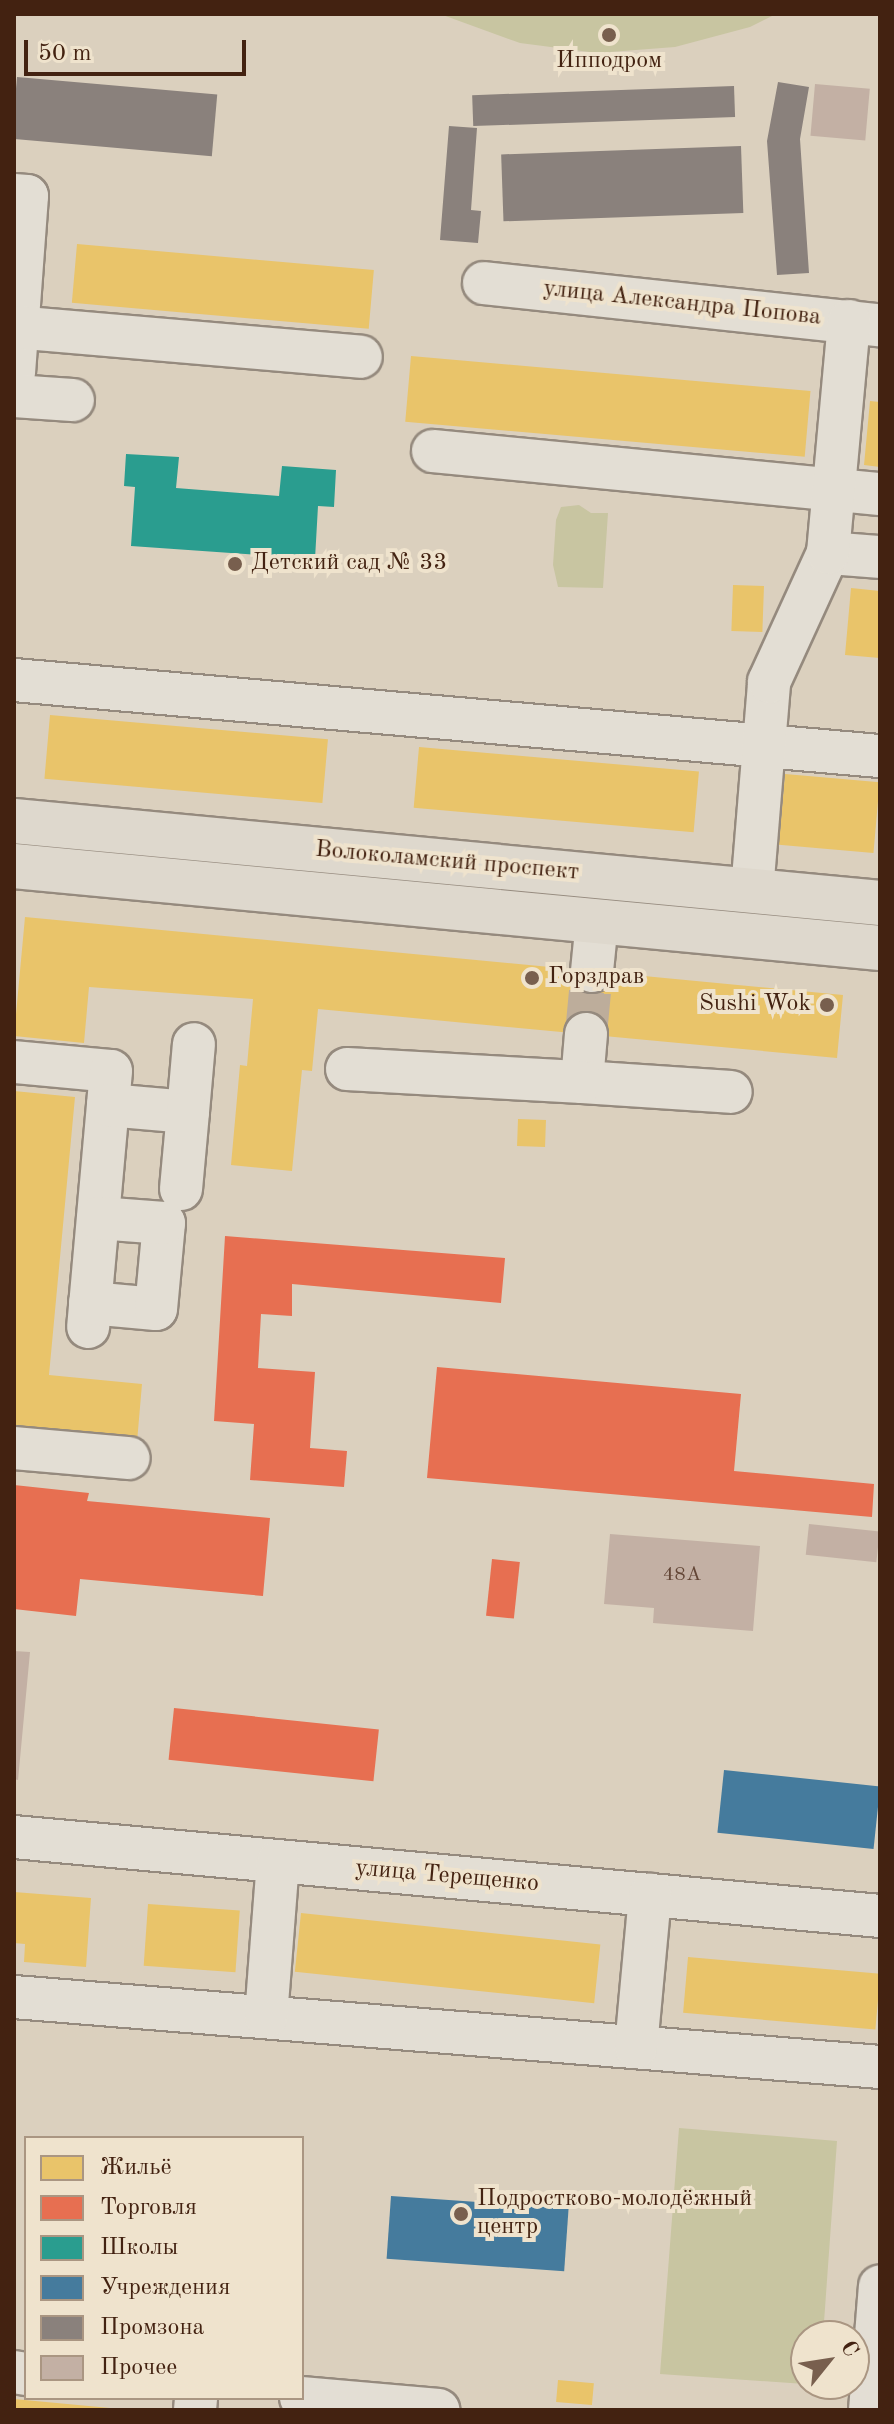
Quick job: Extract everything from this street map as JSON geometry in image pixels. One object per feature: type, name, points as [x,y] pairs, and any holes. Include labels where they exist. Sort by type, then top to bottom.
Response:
[{"type":"main road","name":"Волоколамский проспект","points":[[14,821],[880,903]]},
{"type":"main road","name":"Волоколамский проспект","points":[[14,866],[880,948]]},
{"type":"street","points":[[14,373],[21,195]]},
{"type":"street","name":"улица Александра Попова","points":[[484,283],[864,323]]},
{"type":"street","points":[[752,891],[769,682],[828,553],[833,490],[864,323]]},
{"type":"street","points":[[16,328],[361,357]]},
{"type":"street","points":[[14,396],[73,400]]},
{"type":"street","points":[[433,451],[880,494]]},
{"type":"street","points":[[828,553],[880,557]]},
{"type":"street","points":[[14,680],[880,756]]},
{"type":"street","points":[[592,971],[597,921]]},
{"type":"street","points":[[582,1082],[586,1034]]},
{"type":"street","points":[[181,1189],[194,1044]]},
{"type":"street","points":[[14,1062],[111,1071],[89,1315],[156,1309],[164,1223],[98,1218]]},
{"type":"street","points":[[347,1069],[731,1092]]},
{"type":"street","points":[[108,1105],[188,1112]]},
{"type":"street","points":[[14,1448],[129,1458]]},
{"type":"street","name":"улица Терещенко","points":[[14,1837],[880,1916]]},
{"type":"street","points":[[266,2017],[278,1861]]},
{"type":"street","points":[[636,2047],[650,1895]]},
{"type":"street","points":[[14,1997],[880,2067]]},
{"type":"street","points":[[870,2410],[880,2286]]},
{"type":"street","points":[[304,2398],[438,2410]]},
{"type":"shaded area","name":"Ипподром","points":[[440,14],[776,14],[750,27],[675,47],[597,53],[520,43]]},
{"type":"shaded area","points":[[579,505],[591,513],[608,513],[603,588],[558,587],[553,565],[556,520],[561,507]]},
{"type":"shaded area","points":[[679,2128],[837,2141],[824,2320],[790,2320],[790,2383],[660,2374]]},
{"type":"building: Жильё","points":[[77,244],[374,270],[369,329],[72,303]]},
{"type":"building: Жильё","points":[[411,356],[810,391],[805,457],[405,422]]},
{"type":"building: Жильё","points":[[870,401],[880,402],[880,467],[864,465]]},
{"type":"building: Жильё","points":[[733,585],[764,586],[762,632],[731,631]]},
{"type":"building: Жильё","points":[[851,588],[880,591],[880,658],[845,655]]},
{"type":"building: Жильё","points":[[50,715],[328,739],[322,803],[44,779]]},
{"type":"building: Жильё","points":[[419,747],[699,771],[694,832],[414,808]]},
{"type":"building: Жильё","points":[[785,774],[880,782],[873,853],[779,845]]},
{"type":"building: Жильё","points":[[25,917],[843,995],[837,1058],[318,1009],[312,1071],[302,1070],[292,1171],[231,1165],[240,1065],[247,1066],[253,999],[89,987],[84,1043],[14,1036]]},
{"type":"building: Жильё","points":[[14,1091],[75,1097],[49,1375],[142,1384],[137,1442],[14,1431]]},
{"type":"building: Жильё","points":[[518,1119],[546,1120],[545,1147],[517,1146]]},
{"type":"building: Жильё","points":[[14,1892],[91,1898],[86,1967],[24,1962],[25,1944],[14,1943]]},
{"type":"building: Жильё","points":[[148,1904],[240,1910],[235,1972],[144,1966]]},
{"type":"building: Жильё","points":[[301,1913],[600,1944],[594,2003],[295,1972]]},
{"type":"building: Жильё","points":[[688,1957],[880,1974],[875,2030],[683,2013]]},
{"type":"building: Жильё","points":[[558,2380],[594,2383],[592,2405],[556,2402]]},
{"type":"building: Жильё","points":[[14,2399],[110,2408],[110,2410],[14,2410]]},
{"type":"building: Торговля","points":[[225,1236],[505,1258],[501,1303],[292,1284],[292,1316],[261,1314],[258,1368],[315,1372],[310,1448],[347,1451],[344,1487],[250,1480],[254,1424],[214,1421]]},
{"type":"building: Торговля","points":[[437,1367],[741,1394],[734,1471],[874,1484],[872,1517],[427,1478]]},
{"type":"building: Торговля","points":[[14,1485],[89,1493],[87,1501],[270,1518],[263,1596],[80,1579],[76,1616],[14,1609]]},
{"type":"building: Торговля","points":[[492,1559],[520,1562],[514,1619],[486,1616]]},
{"type":"building: Торговля","points":[[174,1708],[379,1730],[373,1781],[169,1760]]},
{"type":"building: Школы","points":[[126,454],[179,457],[176,488],[279,496],[282,466],[336,470],[334,507],[318,506],[315,559],[131,546],[135,487],[124,486]]},
{"type":"building: Учреждения","points":[[724,1770],[880,1786],[874,1849],[717,1833]]},
{"type":"building: Учреждения","points":[[391,2196],[569,2208],[564,2271],[387,2259]]},
{"type":"building: Промзона","points":[[17,77],[217,95],[212,156],[14,139]]},
{"type":"building: Промзона","points":[[778,82],[809,87],[800,139],[809,273],[777,275],[767,141]]},
{"type":"building: Промзона","points":[[734,86],[735,117],[473,126],[472,95]]},
{"type":"building: Промзона","points":[[449,126],[477,128],[471,210],[481,211],[478,243],[440,240]]},
{"type":"building: Промзона","points":[[741,146],[743,213],[503,221],[501,154]]},
{"type":"building: Прочее","points":[[815,84],[870,89],[865,141],[810,136]]},
{"type":"building: Прочее","points":[[809,1524],[880,1531],[876,1562],[806,1555]]},
{"type":"building: Прочее","points":[[610,1534],[760,1546],[753,1631],[653,1623],[654,1608],[604,1604]]},
{"type":"building: Прочее","points":[[14,1651],[30,1652],[18,1780],[14,1779]]},
{"type":"tunnel","points":[[586,1034],[592,971]]},
{"type":"place","name":"Ипподром","points":[[609,35]]},
{"type":"place","name":"Детский сад № 33","points":[[235,564]]},
{"type":"place","name":"Горздрав","points":[[532,978]]},
{"type":"place","name":"Sushi Wok","points":[[827,1005]]},
{"type":"place","name":"Подростково-молодёжный центр","points":[[461,2214]]}]
